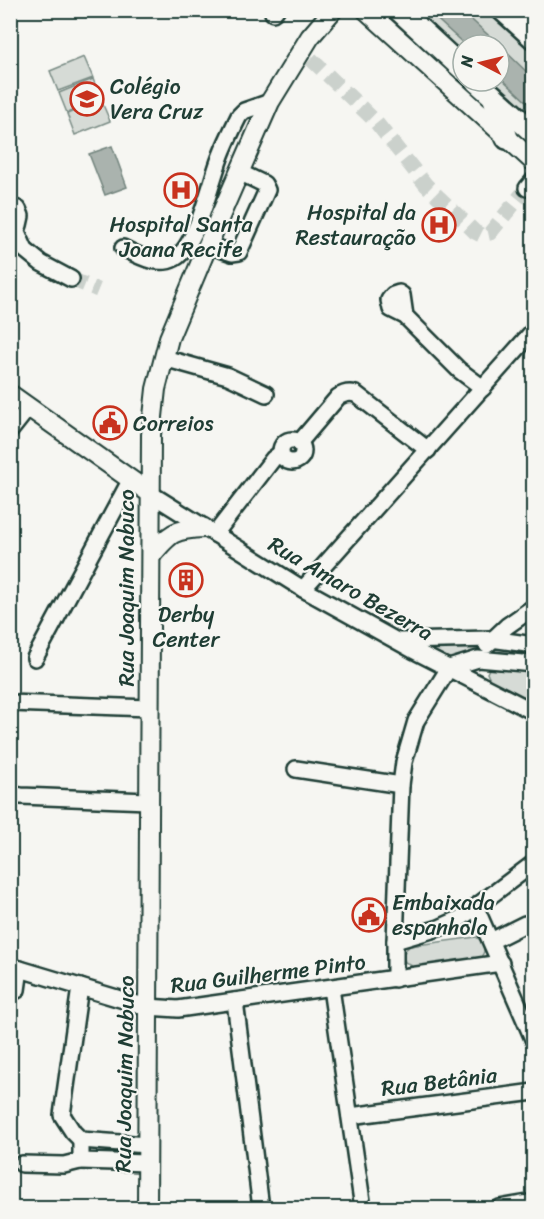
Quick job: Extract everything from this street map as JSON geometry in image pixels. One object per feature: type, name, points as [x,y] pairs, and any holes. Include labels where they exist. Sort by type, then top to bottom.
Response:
[{"type":"highway","points":[[399,10],[451,58]]},
{"type":"highway","points":[[503,10],[534,38]]},
{"type":"highway","points":[[489,93],[534,133]]},
{"type":"highway","points":[[492,96],[507,138]]},
{"type":"main road","points":[[366,10],[534,162]]},
{"type":"main road","points":[[530,10],[534,14]]},
{"type":"main road","name":"Rua Joaquim Nabuco","points":[[147,1209],[151,435],[156,389],[178,307],[208,245],[270,102],[305,56],[328,14]]},
{"type":"main road","points":[[10,394],[151,494]]},
{"type":"main road","points":[[151,556],[174,531],[209,531]]},
{"type":"street","points":[[123,248],[143,257],[160,261],[177,257],[185,250],[203,210],[220,158],[239,116],[244,111],[270,102]]},
{"type":"street","points":[[208,245],[232,253],[239,252],[267,190],[264,184],[239,172]]},
{"type":"street","points":[[10,206],[18,208],[20,212],[21,221],[13,228],[25,250],[41,263],[71,279]]},
{"type":"street","points":[[405,316],[459,370],[483,388]]},
{"type":"street","points":[[303,589],[534,330]]},
{"type":"street","points":[[164,358],[228,376],[266,394]]},
{"type":"street","points":[[209,531],[273,459],[281,453],[286,442],[292,440],[299,443],[343,394],[356,394],[428,450]]},
{"type":"street","points":[[10,431],[29,407]]},
{"type":"street","points":[[35,658],[130,481]]},
{"type":"street","name":"Rua Amaro Bezerra","points":[[151,494],[303,589],[534,712]]},
{"type":"street","points":[[478,659],[491,639],[534,607]]},
{"type":"street","points":[[399,641],[491,639],[534,645]]},
{"type":"street","points":[[395,979],[394,941],[401,785],[404,762],[416,721],[448,668],[478,659],[534,664]]},
{"type":"street","points":[[10,703],[149,708]]},
{"type":"street","points":[[296,769],[401,785]]},
{"type":"street","points":[[10,794],[148,801]]},
{"type":"street","points":[[394,941],[439,928],[461,918],[534,863]]},
{"type":"street","points":[[476,908],[534,1041]]},
{"type":"street","points":[[491,941],[525,924]]},
{"type":"street","name":"Rua Guilherme Pinto","points":[[16,968],[147,1007],[178,1009],[501,963]]},
{"type":"street","points":[[16,968],[17,990]]},
{"type":"street","points":[[80,987],[62,1109],[65,1121],[81,1140],[147,1154]]},
{"type":"street","points":[[331,988],[363,1209]]},
{"type":"street","points":[[235,1001],[261,1209]]},
{"type":"street","name":"Rua Betânia","points":[[350,1116],[534,1092]]},
{"type":"street","points":[[80,1161],[81,1140]]},
{"type":"street","points":[[22,1164],[64,1165],[80,1161],[147,1154]]},
{"type":"street","points":[[499,1209],[534,1202]]},
{"type":"shaded area","points":[[399,11],[503,11],[533,38],[533,133],[490,93],[511,93],[511,33],[451,33],[451,58]]},
{"type":"shaded area","points":[[428,11],[462,11],[486,33],[452,33]]},
{"type":"shaded area","points":[[84,57],[93,78],[58,91],[50,71]]},
{"type":"shaded area","points":[[511,57],[533,78],[533,108],[511,87]]},
{"type":"shaded area","points":[[93,79],[101,99],[67,113],[59,93]]},
{"type":"shaded area","points":[[101,100],[110,121],[75,135],[67,114]]},
{"type":"shaded area","points":[[112,146],[127,187],[105,195],[89,154]]},
{"type":"shaded area","points":[[399,641],[533,645],[533,663],[450,667]]},
{"type":"shaded area","points":[[490,667],[533,669],[533,704],[490,680],[487,673]]},
{"type":"shaded area","points":[[476,937],[483,942],[484,947],[479,958],[415,968],[404,959],[404,953],[410,946]]},
{"type":"tunnel","points":[[311,59],[375,121],[426,185],[475,232],[481,235],[490,233],[527,188]]},
{"type":"tunnel","points":[[71,279],[98,290]]},
{"type":"place","name":"Colégio Vera Cruz","points":[[87,99]]},
{"type":"place","name":"Hospital Santa Joana Recife","points":[[181,190]]},
{"type":"place","name":"Hospital da Restauração","points":[[439,225]]},
{"type":"place","name":"Correios","points":[[110,423]]},
{"type":"place","name":"Derby Center","points":[[186,580]]},
{"type":"place","name":"Embaixada espanhola","points":[[369,915]]}]
